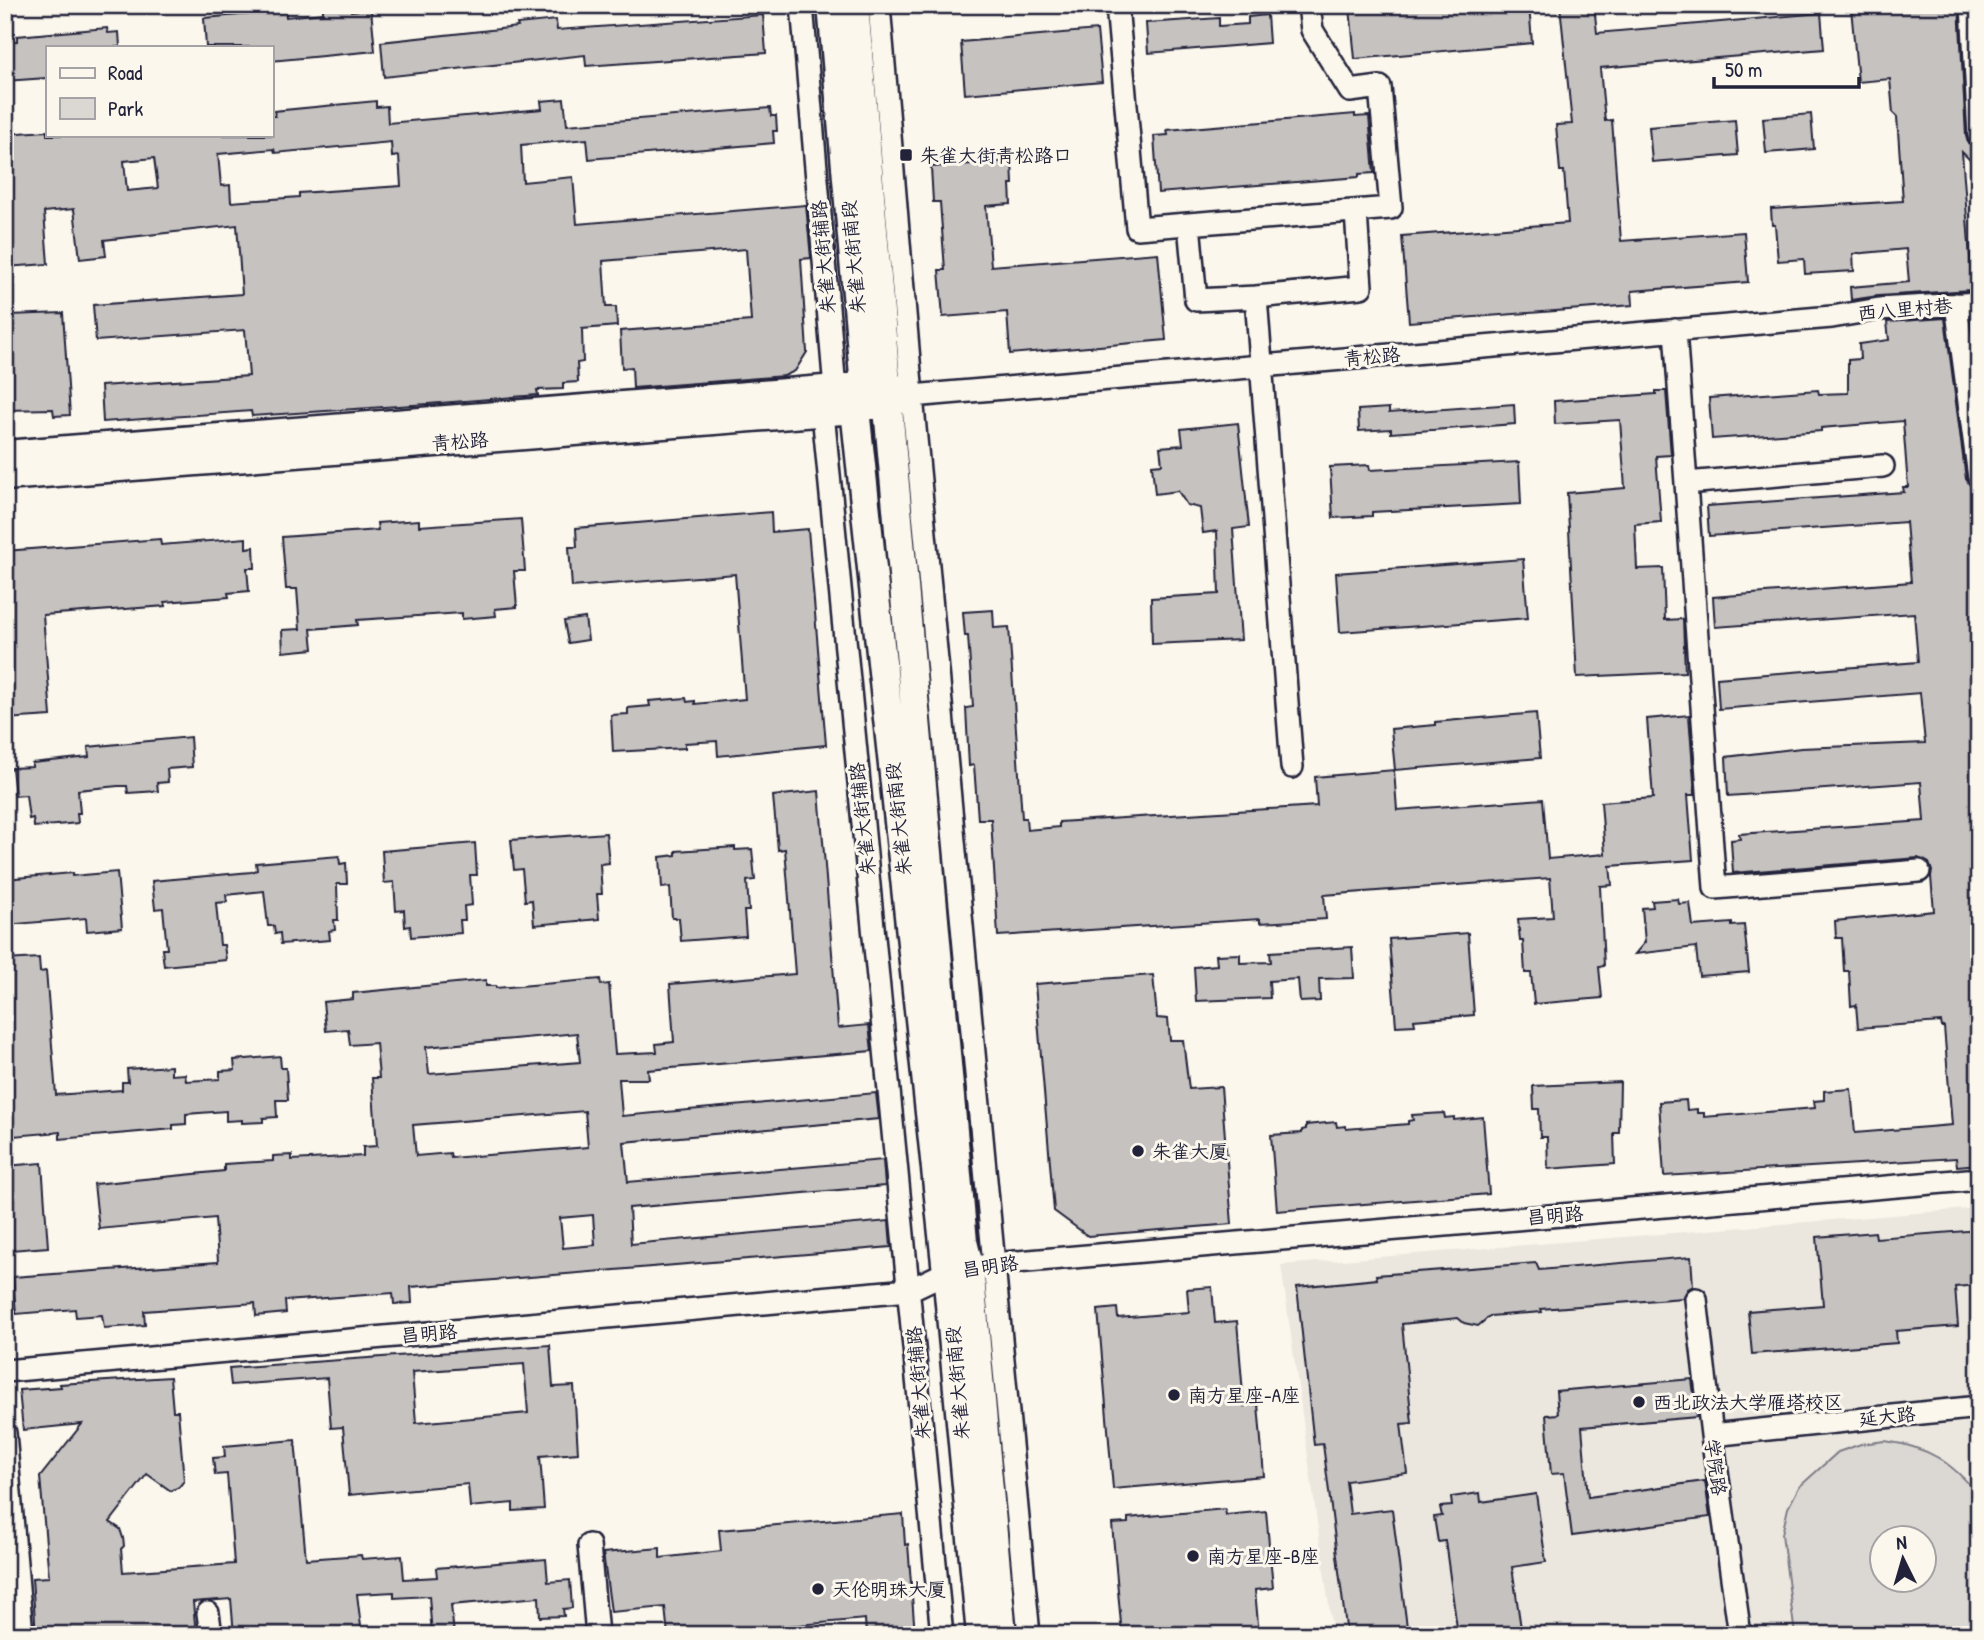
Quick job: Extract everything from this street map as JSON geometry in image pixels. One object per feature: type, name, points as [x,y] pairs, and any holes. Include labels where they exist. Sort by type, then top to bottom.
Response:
[{"type":"main road","name":"朱雀大街南段","points":[[832,5],[881,397],[963,1242],[970,1267],[1002,1635]]},
{"type":"main road","name":"朱雀大街南段","points":[[854,5],[881,397]]},
{"type":"main road","name":"青松路","points":[[5,455],[881,397]]},
{"type":"main road","name":"青松路","points":[[5,477],[829,401]]},
{"type":"main road","name":"朱雀大街南段","points":[[970,1267],[981,1635]]},
{"type":"street","name":"朱雀大街辅路","points":[[802,5],[829,401],[942,1635]]},
{"type":"street","points":[[879,5],[881,397]]},
{"type":"street","points":[[1117,5],[1137,228],[1391,208],[1380,87],[1350,90],[1312,30],[1309,5]]},
{"type":"street","points":[[1972,5],[1979,135]]},
{"type":"street","points":[[1189,224],[1196,300],[1256,297],[1361,287],[1356,212]]},
{"type":"street","points":[[1256,297],[1292,767]]},
{"type":"street","name":"西八里村巷","points":[[1832,317],[1879,309],[1979,303]]},
{"type":"street","points":[[1956,304],[1979,477]]},
{"type":"street","name":"青松路","points":[[881,397],[1832,317]]},
{"type":"street","points":[[1675,330],[1715,888],[1919,871]]},
{"type":"street","points":[[1686,483],[1883,467]]},
{"type":"street","name":"昌明路","points":[[5,1371],[909,1290],[970,1267],[1979,1179]]},
{"type":"street","points":[[970,1267],[1029,1635]]},
{"type":"street","name":"学院路","points":[[1696,1299],[1740,1635]]},
{"type":"street","name":"延大路","points":[[1712,1435],[1979,1407]]},
{"type":"street","points":[[5,1433],[22,1635]]},
{"type":"street","points":[[589,1545],[597,1635]]},
{"type":"street","points":[[208,1613],[211,1635]]},
{"type":"shaded area","name":"西北政法大学雁塔校区","points":[[1979,1208],[1979,1635],[1333,1635],[1281,1265]]},
{"type":"green space","points":[[1885,1441],[1914,1447],[1948,1465],[1979,1495],[1979,1635],[1795,1635],[1782,1534],[1788,1508],[1799,1487],[1838,1452],[1861,1444]]},
{"type":"building","points":[[351,5],[351,11],[371,9],[375,51],[273,61],[273,46],[206,46],[204,18],[286,11],[286,17],[323,13],[323,7]]},
{"type":"building","points":[[1385,5],[1385,10],[1434,5],[1529,5],[1532,43],[1355,59],[1350,8]]},
{"type":"building","points":[[1560,5],[1594,5],[1597,33],[1821,13],[1824,49],[1600,68],[1605,121],[1612,120],[1621,241],[1744,232],[1748,282],[1632,291],[1633,305],[1409,322],[1402,236],[1568,223],[1564,171],[1560,171],[1556,125],[1572,124]]},
{"type":"building","points":[[1882,5],[1959,5],[1966,136],[1968,143],[1979,148],[1979,169],[1962,152],[1971,290],[1851,300],[1850,287],[1909,282],[1906,249],[1853,254],[1854,271],[1805,274],[1804,259],[1778,261],[1771,209],[1903,201],[1897,117],[1893,113],[1890,79],[1858,82],[1851,8]]},
{"type":"building","points":[[763,15],[766,53],[586,66],[585,55],[384,77],[381,42],[518,27],[517,24],[556,20],[557,30]]},
{"type":"building","points":[[1267,15],[1269,43],[1148,53],[1146,23],[1219,18],[1219,26],[1248,24],[1248,17]]},
{"type":"building","points":[[107,28],[108,33],[119,32],[120,46],[46,46],[46,78],[5,81],[5,42],[17,41],[17,36]]},
{"type":"building","points":[[1097,30],[1102,82],[965,94],[961,42]]},
{"type":"building","points":[[564,99],[567,125],[770,108],[771,116],[776,116],[777,131],[773,131],[774,143],[589,159],[587,139],[521,145],[523,182],[573,177],[577,224],[806,205],[811,258],[801,259],[807,352],[795,371],[784,376],[633,388],[632,367],[622,368],[620,331],[751,321],[746,249],[603,261],[606,307],[616,307],[617,326],[582,329],[583,362],[577,363],[578,382],[563,383],[563,389],[537,390],[538,395],[428,404],[252,416],[251,411],[103,422],[101,386],[249,376],[245,330],[96,341],[93,305],[242,294],[237,225],[104,240],[106,256],[80,259],[74,209],[44,212],[48,264],[5,267],[5,134],[46,131],[46,136],[273,136],[274,111],[376,101],[376,107],[387,106],[388,123],[542,109],[541,101]],"holes":[[[391,142],[392,157],[399,156],[401,186],[299,193],[299,197],[231,202],[230,185],[221,186],[218,154],[274,149],[275,153]],[[154,158],[158,188],[127,191],[124,161]]]},
{"type":"building","points":[[1355,114],[1355,117],[1369,116],[1374,173],[1359,174],[1359,177],[1158,193],[1154,136],[1168,135],[1167,130]]},
{"type":"building","points":[[1811,114],[1814,149],[1766,153],[1763,118]]},
{"type":"building","points":[[1735,120],[1738,155],[1652,162],[1649,127]]},
{"type":"building","points":[[1012,161],[1011,204],[986,206],[991,266],[1158,253],[1166,340],[1010,354],[1007,312],[943,317],[939,270],[945,270],[940,202],[933,202],[931,167]]},
{"type":"building","points":[[63,313],[70,415],[54,416],[53,409],[5,410],[5,328],[9,328],[9,315]]},
{"type":"building","points":[[1945,318],[1966,479],[1974,489],[1979,542],[1979,1164],[1957,1166],[1956,1158],[1664,1176],[1659,1102],[1686,1100],[1687,1110],[1697,1109],[1697,1113],[1704,1113],[1704,1117],[1815,1108],[1814,1101],[1824,1100],[1824,1091],[1851,1089],[1855,1133],[1952,1125],[1944,1027],[1941,1022],[1858,1028],[1856,1005],[1851,1006],[1849,971],[1844,971],[1842,938],[1836,938],[1835,921],[1934,911],[1932,871],[1929,863],[1918,858],[1733,873],[1731,840],[1740,839],[1739,834],[1924,821],[1921,782],[1728,796],[1726,757],[1801,748],[1925,743],[1920,693],[1719,709],[1717,678],[1918,662],[1914,613],[1715,627],[1713,597],[1911,582],[1906,522],[1709,536],[1707,506],[1904,492],[1903,487],[1908,487],[1903,421],[1821,428],[1821,431],[1712,439],[1709,398],[1818,390],[1819,394],[1848,393],[1848,360],[1860,359],[1859,344],[1889,340],[1887,322]]},
{"type":"building","points":[[1656,391],[1666,391],[1671,455],[1656,456],[1661,522],[1635,524],[1637,569],[1663,568],[1665,620],[1683,619],[1685,672],[1577,677],[1567,493],[1625,488],[1620,420],[1555,424],[1554,401],[1656,394]]},
{"type":"building","points":[[1514,404],[1515,424],[1391,433],[1391,429],[1359,431],[1358,410],[1389,408],[1389,413]]},
{"type":"building","points":[[1238,423],[1249,527],[1233,529],[1241,640],[1152,644],[1151,598],[1219,594],[1217,531],[1203,533],[1200,508],[1187,505],[1178,491],[1155,494],[1152,465],[1162,464],[1160,447],[1183,445],[1181,429]]},
{"type":"building","points":[[1519,462],[1521,504],[1372,512],[1372,516],[1333,518],[1330,467],[1369,465],[1370,470]]},
{"type":"building","points":[[771,512],[772,532],[808,529],[826,745],[718,756],[717,741],[685,743],[685,748],[613,752],[611,715],[628,714],[628,708],[650,706],[649,701],[686,698],[687,702],[695,701],[695,704],[745,699],[735,574],[572,587],[569,547],[577,547],[576,528]]},
{"type":"building","points":[[521,519],[525,571],[514,571],[517,607],[495,609],[496,616],[462,619],[462,613],[357,620],[358,625],[311,629],[313,649],[283,652],[282,630],[300,629],[297,589],[286,589],[282,537],[378,530],[377,523],[419,520],[419,526]]},
{"type":"building","points":[[246,538],[246,548],[254,547],[255,568],[247,568],[249,591],[228,593],[229,597],[165,602],[166,606],[43,615],[51,716],[5,719],[5,551],[160,539],[161,545]]},
{"type":"building","points":[[1523,559],[1528,618],[1340,632],[1336,573]]},
{"type":"building","points":[[993,610],[994,628],[1009,627],[1022,818],[1026,818],[1027,830],[1059,827],[1059,822],[1317,806],[1315,777],[1394,770],[1397,810],[1543,799],[1548,859],[1605,854],[1601,802],[1653,798],[1647,719],[1689,715],[1695,795],[1688,795],[1693,860],[1610,866],[1612,885],[1600,886],[1604,966],[1599,967],[1602,998],[1534,1004],[1531,973],[1525,973],[1523,941],[1520,941],[1518,919],[1553,917],[1550,878],[1324,895],[1326,919],[1260,923],[1260,919],[998,936],[991,819],[978,819],[974,765],[969,766],[966,708],[973,707],[968,636],[965,636],[963,612]]},
{"type":"building","points":[[585,618],[588,640],[568,643],[564,621]]},
{"type":"building","points":[[1536,713],[1540,758],[1395,770],[1391,729],[1435,725],[1435,722]]},
{"type":"building","points":[[190,737],[192,767],[167,769],[168,782],[157,783],[158,791],[128,793],[127,786],[78,790],[78,823],[34,827],[33,818],[29,819],[26,795],[15,796],[12,768],[32,767],[32,763],[89,757],[88,747]]},
{"type":"building","points":[[819,791],[838,1028],[869,1025],[872,1051],[648,1070],[649,1079],[619,1079],[622,1116],[876,1093],[879,1119],[624,1142],[628,1182],[883,1160],[885,1186],[629,1208],[631,1244],[889,1221],[891,1247],[411,1287],[412,1303],[394,1304],[393,1293],[285,1301],[286,1313],[256,1316],[255,1303],[144,1311],[145,1325],[104,1328],[102,1315],[76,1317],[75,1309],[16,1314],[13,1277],[218,1262],[215,1218],[99,1229],[94,1184],[224,1171],[224,1164],[273,1161],[273,1156],[292,1155],[292,1160],[363,1156],[363,1147],[377,1146],[372,1078],[379,1078],[376,1043],[350,1045],[348,1029],[326,1031],[323,1002],[353,999],[353,993],[486,980],[486,986],[496,988],[600,979],[601,985],[609,984],[615,1054],[657,1052],[656,1044],[674,1042],[670,984],[795,974],[785,849],[778,850],[773,796]],"holes":[[[577,1033],[580,1062],[429,1074],[426,1047]],[[585,1111],[588,1147],[451,1158],[450,1153],[416,1156],[413,1125]],[[593,1215],[595,1245],[563,1248],[560,1218]]]},
{"type":"building","points":[[606,833],[609,863],[600,864],[602,894],[597,894],[599,919],[534,925],[532,900],[525,901],[522,869],[514,870],[511,840]]},
{"type":"building","points":[[475,843],[477,875],[470,875],[472,905],[464,906],[465,920],[460,920],[461,933],[411,937],[410,926],[405,927],[404,910],[396,911],[394,882],[384,883],[382,851]]},
{"type":"building","points":[[735,847],[735,850],[752,849],[755,880],[747,881],[749,911],[744,911],[746,936],[681,941],[679,918],[672,918],[670,887],[662,888],[660,857],[676,855],[676,851]]},
{"type":"building","points":[[339,856],[340,864],[346,863],[347,884],[337,884],[338,920],[334,920],[335,930],[329,931],[330,940],[281,944],[280,933],[275,934],[274,926],[268,926],[264,891],[226,895],[227,902],[216,903],[220,945],[224,945],[226,960],[164,966],[162,949],[167,949],[163,908],[155,909],[152,881],[251,872],[257,870],[256,863]]},
{"type":"building","points":[[117,872],[122,928],[87,931],[86,918],[5,925],[5,879]]},
{"type":"building","points":[[1678,899],[1679,904],[1690,903],[1693,926],[1732,923],[1732,926],[1744,925],[1749,972],[1699,976],[1696,947],[1635,954],[1645,942],[1642,908],[1653,907],[1652,901]]},
{"type":"building","points":[[1468,933],[1474,1015],[1414,1020],[1415,1025],[1396,1026],[1389,939]]},
{"type":"building","points":[[1352,947],[1354,978],[1319,979],[1320,1001],[1300,1002],[1298,979],[1269,981],[1270,998],[1196,1001],[1194,967],[1217,965],[1216,955],[1240,954],[1240,963],[1271,962],[1270,952]]},
{"type":"building","points":[[39,958],[40,972],[46,971],[56,1095],[122,1090],[122,1082],[128,1082],[127,1069],[171,1066],[171,1075],[185,1074],[186,1081],[220,1079],[220,1071],[235,1070],[234,1060],[280,1056],[281,1068],[286,1068],[288,1100],[276,1100],[277,1117],[263,1118],[263,1122],[226,1121],[226,1111],[186,1114],[186,1124],[173,1125],[173,1129],[60,1139],[60,1132],[13,1136],[5,1034],[5,960]]},
{"type":"building","name":"朱雀大厦","points":[[1153,975],[1157,1018],[1168,1019],[1170,1040],[1183,1040],[1189,1089],[1221,1087],[1232,1224],[1088,1236],[1054,1211],[1035,984]]},
{"type":"building","points":[[1620,1082],[1619,1133],[1614,1133],[1615,1164],[1548,1169],[1547,1137],[1540,1137],[1539,1109],[1534,1109],[1533,1086]]},
{"type":"building","points":[[1444,1113],[1445,1118],[1454,1117],[1454,1120],[1483,1117],[1489,1194],[1277,1211],[1271,1135],[1302,1133],[1306,1125],[1336,1122],[1337,1127],[1346,1126],[1346,1129],[1408,1124],[1408,1121],[1413,1120],[1412,1115]]},
{"type":"building","points":[[42,1163],[48,1247],[11,1250],[5,1166]]},
{"type":"building","points":[[1979,1230],[1979,1285],[1955,1287],[1958,1326],[1896,1331],[1897,1343],[1752,1354],[1748,1311],[1823,1305],[1817,1237],[1875,1232],[1876,1238]]},
{"type":"building","points":[[1691,1257],[1693,1286],[1683,1298],[1541,1309],[1542,1312],[1490,1316],[1478,1326],[1464,1323],[1458,1318],[1402,1324],[1412,1423],[1401,1424],[1407,1473],[1346,1481],[1350,1514],[1392,1509],[1408,1635],[1347,1635],[1323,1444],[1314,1445],[1297,1287],[1377,1279],[1376,1275],[1536,1263],[1539,1270]]},
{"type":"building","name":"南方星座-A座","points":[[1212,1287],[1215,1323],[1237,1321],[1244,1406],[1258,1404],[1264,1476],[1113,1489],[1098,1310],[1117,1308],[1118,1318],[1189,1312],[1187,1289]]},
{"type":"building","points":[[550,1345],[553,1387],[574,1386],[578,1453],[540,1456],[544,1509],[513,1511],[513,1503],[470,1507],[468,1484],[349,1495],[343,1427],[331,1428],[327,1378],[231,1385],[229,1368]],"holes":[[[524,1364],[528,1413],[416,1423],[412,1372]]]},
{"type":"building","points":[[170,1377],[173,1411],[178,1411],[184,1481],[171,1491],[147,1474],[110,1522],[120,1529],[123,1538],[123,1572],[234,1564],[227,1474],[215,1475],[213,1458],[225,1457],[224,1446],[295,1440],[306,1559],[361,1555],[362,1559],[402,1556],[404,1579],[437,1577],[436,1568],[546,1559],[548,1582],[570,1580],[572,1608],[563,1609],[564,1616],[540,1617],[539,1597],[451,1605],[454,1635],[432,1635],[429,1596],[394,1598],[394,1592],[357,1594],[362,1635],[234,1635],[231,1599],[193,1602],[196,1635],[36,1635],[32,1578],[49,1577],[40,1477],[82,1424],[23,1430],[19,1390],[61,1387],[60,1384]]},
{"type":"building","points":[[1692,1379],[1697,1417],[1582,1427],[1588,1497],[1705,1481],[1710,1517],[1572,1536],[1564,1473],[1551,1474],[1546,1415],[1558,1414],[1556,1391]]},
{"type":"building","points":[[1480,1493],[1481,1502],[1536,1494],[1546,1562],[1512,1567],[1522,1635],[1458,1635],[1445,1541],[1438,1542],[1434,1517],[1442,1516],[1440,1507],[1452,1506],[1451,1497]]},
{"type":"building","name":"南方星座-B座","points":[[1225,1509],[1226,1515],[1266,1511],[1273,1588],[1255,1590],[1259,1635],[1122,1635],[1112,1524],[1128,1523],[1128,1518]]},
{"type":"building","points":[[903,1514],[915,1635],[866,1635],[865,1619],[721,1632],[721,1635],[668,1635],[665,1607],[611,1612],[603,1553],[660,1548],[660,1558],[721,1551],[719,1530]]},
{"type":"place","name":"朱雀大街青松路口","points":[[906,155]]},
{"type":"place","name":"朱雀大厦","points":[[1138,1151]]},
{"type":"place","name":"南方星座-A座","points":[[1174,1395]]},
{"type":"place","name":"西北政法大学雁塔校区","points":[[1639,1402]]},
{"type":"place","name":"南方星座-B座","points":[[1193,1556]]},
{"type":"place","name":"天伦明珠大厦","points":[[818,1589]]}]
